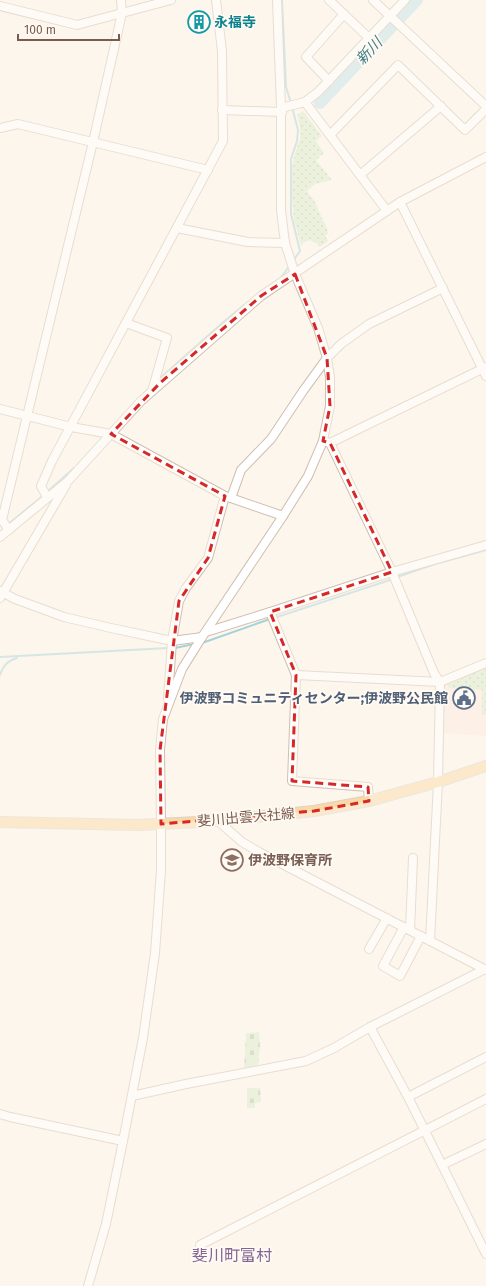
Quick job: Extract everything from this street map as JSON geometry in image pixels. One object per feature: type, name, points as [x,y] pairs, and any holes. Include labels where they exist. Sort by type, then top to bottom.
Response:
[{"type":"main road","name":"斐川出雲大社線","points":[[0,822],[138,825],[218,821],[314,811],[369,801],[438,782],[486,766]]},
{"type":"street","points":[[9,530],[2,520],[93,142],[122,13],[121,0]]},
{"type":"street","points":[[0,6],[77,25],[171,0]]},
{"type":"street","points":[[47,497],[41,486],[52,461],[223,141],[222,51],[216,0]]},
{"type":"street","points":[[88,1286],[106,1224],[123,1141],[143,1038],[155,953],[161,870],[160,750],[167,707],[182,669],[283,516],[308,476],[326,442],[330,406],[330,377],[327,358],[318,328],[295,274],[285,243],[281,210],[282,110],[277,0]]},
{"type":"street","points":[[329,0],[369,38]]},
{"type":"street","points":[[330,135],[398,65],[465,130],[486,107],[373,0]]},
{"type":"street","points":[[222,110],[282,110],[304,102],[318,92],[329,81],[405,0]]},
{"type":"street","points":[[329,81],[306,57],[344,14]]},
{"type":"street","points":[[304,102],[387,211]]},
{"type":"street","points":[[360,175],[441,106]]},
{"type":"street","points":[[0,128],[18,124],[208,170]]},
{"type":"street","points":[[0,537],[68,481],[151,391],[261,296],[400,202],[486,157]]},
{"type":"street","points":[[326,442],[485,370],[400,202]]},
{"type":"street","points":[[177,228],[248,242],[285,243]]},
{"type":"street","points":[[167,707],[172,640],[179,601],[186,588],[208,558],[228,497],[241,470],[271,439],[327,358],[341,344],[369,324],[443,288]]},
{"type":"street","points":[[126,323],[167,338],[151,391]]},
{"type":"street","points":[[0,409],[110,434],[228,497],[283,516]]},
{"type":"street","points":[[326,442],[392,572],[434,673],[440,682],[438,782],[430,941]]},
{"type":"street","points":[[68,481],[1,594],[64,617],[172,640],[204,634],[392,572],[486,545]]},
{"type":"street","points":[[270,612],[296,675],[292,781],[368,787],[369,801]]},
{"type":"street","points":[[296,675],[440,682],[486,663]]},
{"type":"street","points":[[218,821],[242,842],[259,852],[486,970]]},
{"type":"street","points":[[413,858],[407,929],[383,966],[400,976],[421,936]]},
{"type":"street","points":[[369,949],[387,918]]},
{"type":"street","points":[[132,1096],[306,1061],[486,970]]},
{"type":"street","points":[[370,1028],[408,1097],[486,1254]]},
{"type":"street","points":[[408,1097],[486,1057]]},
{"type":"street","points":[[200,1245],[486,1099]]},
{"type":"street","points":[[0,1114],[123,1141]]},
{"type":"street","points":[[442,1165],[486,1144]]},
{"type":"highlighted area","points":[[295,274],[327,358],[330,406],[323,441],[330,443],[392,572],[270,612],[296,675],[292,781],[368,787],[369,801],[314,811],[161,824],[160,750],[179,601],[208,558],[225,496],[111,434],[160,383],[261,296]]},
{"type":"shaded area","name":"伊波野コミュニティセンター;伊波野公民館","points":[[486,663],[486,736],[442,733],[442,682]]},
{"type":"green space","points":[[303,111],[322,136],[316,141],[324,153],[316,160],[332,180],[315,184],[307,191],[315,202],[327,228],[328,233],[325,236],[328,241],[320,247],[310,240],[303,243],[301,246],[294,220],[292,166],[300,139],[300,127],[297,115]]},
{"type":"green space","points":[[486,665],[486,715],[482,714],[482,690],[449,688],[445,681]]},
{"type":"green space","points":[[259,1032],[260,1047],[258,1065],[244,1069],[246,1033]]},
{"type":"green space","points":[[247,1088],[260,1088],[261,1102],[255,1103],[255,1108],[247,1108]]},
{"type":"waterway","points":[[282,0],[286,87],[291,103]]},
{"type":"waterway","name":"新川","points":[[320,103],[417,0]]},
{"type":"waterway","points":[[292,107],[298,130],[297,141],[291,159],[291,214],[300,251],[293,261]]},
{"type":"waterway","points":[[280,279],[290,265]]},
{"type":"waterway","points":[[158,380],[244,305]]},
{"type":"waterway","points":[[144,393],[151,387]]},
{"type":"waterway","points":[[47,492],[74,468]]},
{"type":"waterway","points":[[7,525],[44,495]]},
{"type":"waterway","points":[[397,577],[435,564],[486,550]]},
{"type":"waterway","points":[[274,618],[393,579]]},
{"type":"waterway","points":[[202,643],[270,619]]},
{"type":"waterway","points":[[175,648],[194,644]]},
{"type":"waterway","points":[[0,657],[168,648]]},
{"type":"waterway","points":[[0,675],[6,664],[17,658]]},
{"type":"place","name":"永福寺","points":[[199,22]]},
{"type":"place","name":"伊波野コミュニティセンター;伊波野公民館","points":[[464,698]]},
{"type":"place","name":"伊波野保育所","points":[[232,860]]},
{"type":"district","name":"斐川町富村","points":[[232,1255]]}]
